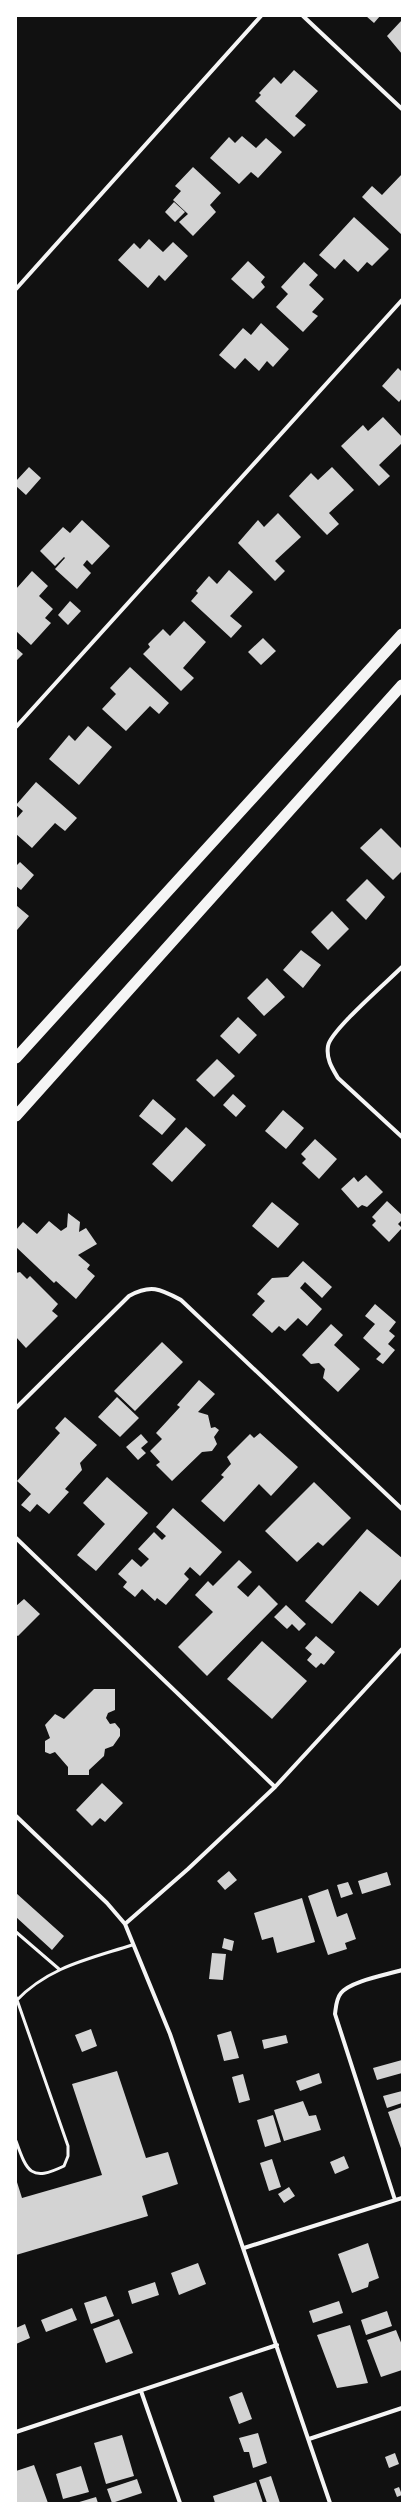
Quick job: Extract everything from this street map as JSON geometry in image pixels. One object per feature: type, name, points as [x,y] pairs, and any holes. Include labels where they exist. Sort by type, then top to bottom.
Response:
[{"type":"highway","points":[[16,1058],[402,634]]},
{"type":"highway","points":[[16,1116],[402,684]]},
{"type":"street","points":[[16,289],[261,16]]},
{"type":"street","points":[[303,16],[402,109]]},
{"type":"street","points":[[16,727],[402,300]]},
{"type":"street","points":[[402,967],[331,1037],[328,1056],[330,1067],[338,1078],[402,1137]]},
{"type":"street","points":[[16,1408],[129,1296],[141,1290],[156,1288],[181,1300],[402,1509]]},
{"type":"street","points":[[16,1538],[275,1787]]},
{"type":"street","points":[[124,1924],[188,1869],[275,1787],[402,1650]]},
{"type":"street","points":[[16,1816],[107,1903],[124,1924],[170,2034],[330,2503]]},
{"type":"street","points":[[395,2200],[335,2014],[336,2003],[341,1994],[351,1986],[402,1970]]},
{"type":"street","points":[[244,2248],[402,2198]]},
{"type":"street","points":[[16,2432],[276,2345]]},
{"type":"street","points":[[141,2391],[180,2503]]},
{"type":"street","points":[[309,2439],[402,2408]]},
{"type":"lane","points":[[16,1932],[59,1969]]},
{"type":"lane","points":[[16,2141],[24,2165],[32,2172],[46,2175],[64,2166],[68,2156],[68,2146],[17,1999],[38,1980],[59,1969],[132,1945]]},
{"type":"building","points":[[366,16],[380,16],[374,23]]},
{"type":"building","points":[[402,20],[402,54],[387,36]]},
{"type":"building","points":[[294,70],[318,91],[295,116],[306,125],[294,137],[255,101],[261,95],[259,93],[274,77],[281,84]]},
{"type":"building","points":[[242,136],[256,148],[266,138],[282,152],[258,178],[251,172],[239,184],[210,158],[229,137],[235,143]]},
{"type":"building","points":[[193,167],[221,193],[210,205],[216,212],[193,236],[179,222],[188,214],[173,200],[181,191],[175,186]]},
{"type":"building","points":[[402,174],[401,234],[362,197],[372,186],[382,195]]},
{"type":"building","points":[[174,202],[185,212],[175,222],[165,212]]},
{"type":"building","points":[[354,217],[389,249],[372,266],[367,262],[358,272],[344,259],[335,269],[319,255]]},
{"type":"building","points":[[149,239],[163,252],[173,242],[188,256],[165,281],[159,275],[148,288],[118,260],[134,243],[140,249]]},
{"type":"building","points":[[248,261],[265,277],[261,282],[265,287],[253,299],[231,279]]},
{"type":"building","points":[[304,262],[318,275],[309,285],[324,299],[312,312],[318,316],[303,332],[276,307],[288,294],[281,287]]},
{"type":"building","points":[[261,323],[289,349],[273,367],[267,361],[259,371],[245,358],[235,369],[219,355],[243,328],[251,335]]},
{"type":"building","points":[[398,368],[402,372],[402,398],[399,402],[382,386]]},
{"type":"building","points":[[383,417],[402,437],[402,443],[379,465],[390,476],[379,486],[341,446],[363,425],[368,431]]},
{"type":"building","points":[[29,467],[41,478],[26,495],[16,486],[16,481]]},
{"type":"building","points":[[332,467],[354,490],[329,513],[339,524],[327,535],[289,496],[311,473],[318,480]]},
{"type":"building","points":[[278,513],[301,537],[275,561],[285,571],[275,581],[238,543],[258,520],[264,527]]},
{"type":"building","points":[[82,520],[110,546],[92,565],[87,560],[83,565],[91,573],[77,589],[55,569],[65,558],[64,557],[55,566],[40,551],[63,527],[70,533]]},
{"type":"building","points":[[229,570],[253,592],[230,616],[242,626],[231,638],[191,601],[198,593],[196,591],[209,576],[217,584]]},
{"type":"building","points":[[32,571],[48,586],[39,596],[53,609],[45,618],[51,623],[31,645],[16,631],[16,589]]},
{"type":"building","points":[[70,601],[81,611],[68,625],[58,615]]},
{"type":"building","points":[[184,621],[206,642],[183,668],[194,678],[181,691],[143,654],[150,647],[148,644],[163,629],[170,636]]},
{"type":"building","points":[[263,638],[276,651],[261,665],[248,652]]},
{"type":"building","points":[[16,648],[23,654],[16,661]]},
{"type":"building","points":[[130,667],[169,703],[159,714],[150,706],[126,731],[102,709],[116,694],[110,688]]},
{"type":"building","points":[[88,726],[112,747],[79,785],[49,759],[69,735],[75,741]]},
{"type":"building","points":[[36,782],[77,818],[65,831],[55,823],[32,848],[16,834],[16,819],[23,811],[16,805]]},
{"type":"building","points":[[381,828],[402,849],[402,871],[393,880],[360,848]]},
{"type":"building","points":[[20,862],[34,875],[21,890],[16,886],[16,866]]},
{"type":"building","points":[[367,879],[385,897],[366,920],[346,900]]},
{"type":"building","points":[[17,906],[29,916],[17,930],[16,907]]},
{"type":"building","points":[[332,911],[349,929],[328,950],[311,932]]},
{"type":"building","points":[[301,950],[321,965],[303,988],[283,970]]},
{"type":"building","points":[[267,978],[285,997],[264,1016],[247,998]]},
{"type":"building","points":[[238,1017],[257,1035],[239,1054],[220,1036]]},
{"type":"building","points":[[217,1059],[235,1076],[214,1097],[196,1080]]},
{"type":"building","points":[[233,1094],[246,1106],[236,1117],[223,1105]]},
{"type":"building","points":[[153,1099],[176,1119],[162,1135],[139,1116]]},
{"type":"building","points":[[283,1110],[304,1128],[286,1149],[265,1131]]},
{"type":"building","points":[[186,1127],[206,1145],[172,1182],[152,1164]]},
{"type":"building","points":[[315,1139],[337,1159],[319,1179],[302,1163],[306,1159],[301,1154]]},
{"type":"building","points":[[366,1175],[383,1192],[367,1207],[362,1205],[358,1208],[341,1189],[354,1177],[358,1182]]},
{"type":"building","points":[[387,1201],[402,1215],[402,1220],[398,1224],[402,1228],[389,1242],[372,1225],[376,1221],[372,1217]]},
{"type":"building","points":[[272,1202],[299,1224],[278,1248],[252,1226]]},
{"type":"building","points":[[68,1213],[80,1222],[79,1232],[86,1228],[97,1244],[78,1255],[90,1265],[87,1269],[95,1276],[76,1299],[56,1281],[54,1283],[16,1247],[16,1230],[23,1222],[37,1234],[49,1221],[61,1231],[67,1227]]},
{"type":"building","points":[[303,1261],[332,1287],[322,1298],[305,1282],[300,1288],[322,1309],[307,1326],[298,1318],[285,1331],[279,1326],[272,1333],[252,1315],[265,1301],[257,1294],[272,1278],[288,1277]]},
{"type":"building","points":[[20,1272],[27,1279],[30,1276],[58,1304],[52,1311],[58,1316],[26,1348],[16,1337],[16,1273]]},
{"type":"building","points":[[375,1304],[396,1322],[389,1331],[395,1336],[388,1344],[395,1350],[383,1364],[376,1359],[381,1354],[363,1338],[375,1324],[365,1316]]},
{"type":"building","points":[[331,1324],[343,1335],[334,1345],[360,1369],[338,1392],[323,1378],[325,1369],[319,1363],[311,1364],[302,1355]]},
{"type":"building","points":[[162,1342],[183,1362],[135,1411],[114,1391]]},
{"type":"building","points":[[199,1380],[215,1394],[198,1412],[208,1415],[211,1428],[215,1427],[219,1430],[214,1437],[217,1444],[212,1451],[202,1452],[172,1481],[156,1465],[160,1462],[150,1451],[162,1439],[156,1433],[180,1407],[177,1405]]},
{"type":"building","points":[[117,1397],[139,1418],[120,1437],[98,1417]]},
{"type":"building","points":[[65,1417],[97,1445],[80,1463],[82,1470],[65,1489],[69,1492],[49,1514],[37,1504],[30,1512],[21,1505],[31,1494],[17,1481],[60,1433],[55,1428]]},
{"type":"building","points":[[260,1433],[298,1467],[271,1496],[259,1484],[224,1522],[201,1501],[224,1477],[221,1475],[231,1464],[227,1457],[250,1434],[254,1438]]},
{"type":"building","points":[[141,1434],[148,1442],[141,1448],[146,1453],[138,1460],[126,1447]]},
{"type":"building","points":[[107,1477],[148,1513],[96,1571],[77,1555],[105,1524],[83,1503]]},
{"type":"building","points":[[314,1482],[351,1518],[323,1546],[318,1542],[297,1562],[265,1531]]},
{"type":"building","points":[[173,1508],[222,1552],[200,1576],[190,1567],[184,1574],[189,1579],[166,1605],[157,1598],[155,1601],[142,1589],[135,1597],[123,1587],[127,1582],[118,1574],[132,1559],[141,1567],[149,1559],[138,1549],[154,1532],[162,1540],[166,1536],[156,1527]]},
{"type":"building","points":[[367,1529],[402,1558],[402,1578],[378,1606],[360,1591],[332,1624],[305,1601]]},
{"type":"building","points":[[239,1560],[252,1572],[237,1587],[248,1597],[259,1585],[278,1604],[207,1676],[178,1647],[213,1612],[195,1595],[208,1581],[213,1586]]},
{"type":"building","points":[[24,1599],[40,1614],[18,1636],[16,1635],[16,1606]]},
{"type":"building","points":[[286,1605],[306,1624],[299,1631],[292,1624],[287,1629],[274,1617]]},
{"type":"building","points":[[316,1636],[335,1652],[324,1665],[321,1663],[316,1668],[307,1660],[312,1654],[305,1648]]},
{"type":"building","points":[[262,1641],[307,1681],[272,1719],[227,1679]]},
{"type":"building","points":[[94,1689],[115,1689],[115,1710],[108,1713],[106,1718],[110,1724],[115,1723],[120,1729],[120,1736],[113,1746],[105,1749],[104,1756],[89,1770],[89,1775],[68,1775],[68,1767],[55,1752],[50,1754],[45,1752],[45,1741],[50,1738],[45,1725],[55,1714],[64,1719]]},
{"type":"building","points":[[102,1783],[123,1803],[105,1822],[100,1818],[92,1826],[76,1810]]},
{"type":"building","points":[[229,1871],[237,1880],[225,1890],[217,1881]]},
{"type":"building","points":[[387,1872],[391,1885],[362,1894],[358,1881]]},
{"type":"building","points":[[348,1882],[353,1894],[341,1898],[337,1885]]},
{"type":"building","points":[[328,1889],[337,1917],[347,1913],[356,1939],[345,1943],[347,1949],[328,1955],[308,1896]]},
{"type":"building","points":[[16,1893],[64,1936],[52,1950],[16,1917]]},
{"type":"building","points":[[302,1898],[315,1942],[277,1953],[273,1937],[262,1940],[254,1913]]},
{"type":"building","points":[[224,1938],[234,1941],[232,1951],[222,1948]]},
{"type":"building","points":[[212,1953],[226,1954],[223,1980],[209,1979]]},
{"type":"building","points":[[91,2029],[97,2046],[82,2052],[75,2035]]},
{"type":"building","points":[[231,2031],[239,2058],[224,2061],[217,2035]]},
{"type":"building","points":[[286,2035],[288,2043],[264,2049],[262,2040]]},
{"type":"building","points":[[402,2060],[402,2073],[377,2080],[373,2068]]},
{"type":"building","points":[[117,2071],[146,2158],[168,2152],[178,2184],[142,2196],[148,2216],[16,2255],[16,2179],[22,2198],[102,2175],[72,2084]]},
{"type":"building","points":[[319,2073],[322,2083],[300,2091],[296,2081]]},
{"type":"building","points":[[243,2074],[250,2100],[239,2103],[232,2077]]},
{"type":"building","points":[[402,2091],[402,2103],[387,2108],[383,2096]]},
{"type":"building","points":[[303,2101],[309,2116],[316,2115],[321,2130],[284,2141],[274,2110]]},
{"type":"building","points":[[402,2107],[402,2151],[388,2112]]},
{"type":"building","points":[[273,2115],[281,2142],[265,2147],[257,2120]]},
{"type":"building","points":[[344,2156],[349,2168],[335,2174],[330,2162]]},
{"type":"building","points":[[272,2159],[281,2187],[269,2191],[260,2163]]},
{"type":"building","points":[[289,2187],[295,2196],[284,2203],[278,2194]]},
{"type":"building","points":[[368,2243],[379,2278],[369,2282],[368,2287],[352,2293],[338,2254]]},
{"type":"building","points":[[198,2263],[206,2284],[179,2295],[171,2273]]},
{"type":"building","points":[[155,2282],[159,2295],[132,2304],[128,2291]]},
{"type":"building","points":[[106,2296],[114,2316],[91,2324],[84,2303]]},
{"type":"building","points":[[339,2301],[343,2313],[313,2323],[309,2311]]},
{"type":"building","points":[[72,2308],[77,2320],[46,2332],[41,2320]]},
{"type":"building","points":[[387,2311],[392,2326],[366,2335],[361,2320]]},
{"type":"building","points":[[119,2319],[133,2353],[106,2363],[93,2329]]},
{"type":"building","points":[[25,2324],[30,2338],[16,2344],[16,2328]]},
{"type":"building","points":[[350,2325],[368,2383],[337,2388],[317,2335]]},
{"type":"building","points":[[396,2330],[402,2345],[402,2370],[381,2377],[367,2340]]},
{"type":"building","points":[[242,2392],[252,2419],[239,2424],[229,2397]]},
{"type":"building","points":[[258,2433],[267,2463],[253,2468],[249,2452],[244,2452],[239,2438]]},
{"type":"building","points":[[122,2435],[134,2476],[106,2484],[94,2443]]},
{"type":"building","points":[[395,2453],[399,2464],[389,2468],[385,2457]]},
{"type":"building","points":[[34,2465],[48,2503],[16,2503],[16,2471]]},
{"type":"building","points":[[81,2466],[89,2492],[63,2499],[56,2474]]},
{"type":"building","points":[[271,2476],[280,2503],[267,2503],[259,2480]]},
{"type":"building","points":[[137,2479],[142,2493],[112,2503],[107,2489]]},
{"type":"building","points":[[256,2482],[263,2503],[215,2503],[213,2496]]},
{"type":"building","points":[[399,2487],[402,2495],[397,2497],[394,2489]]},
{"type":"building","points":[[96,2497],[98,2503],[76,2503]]}]
